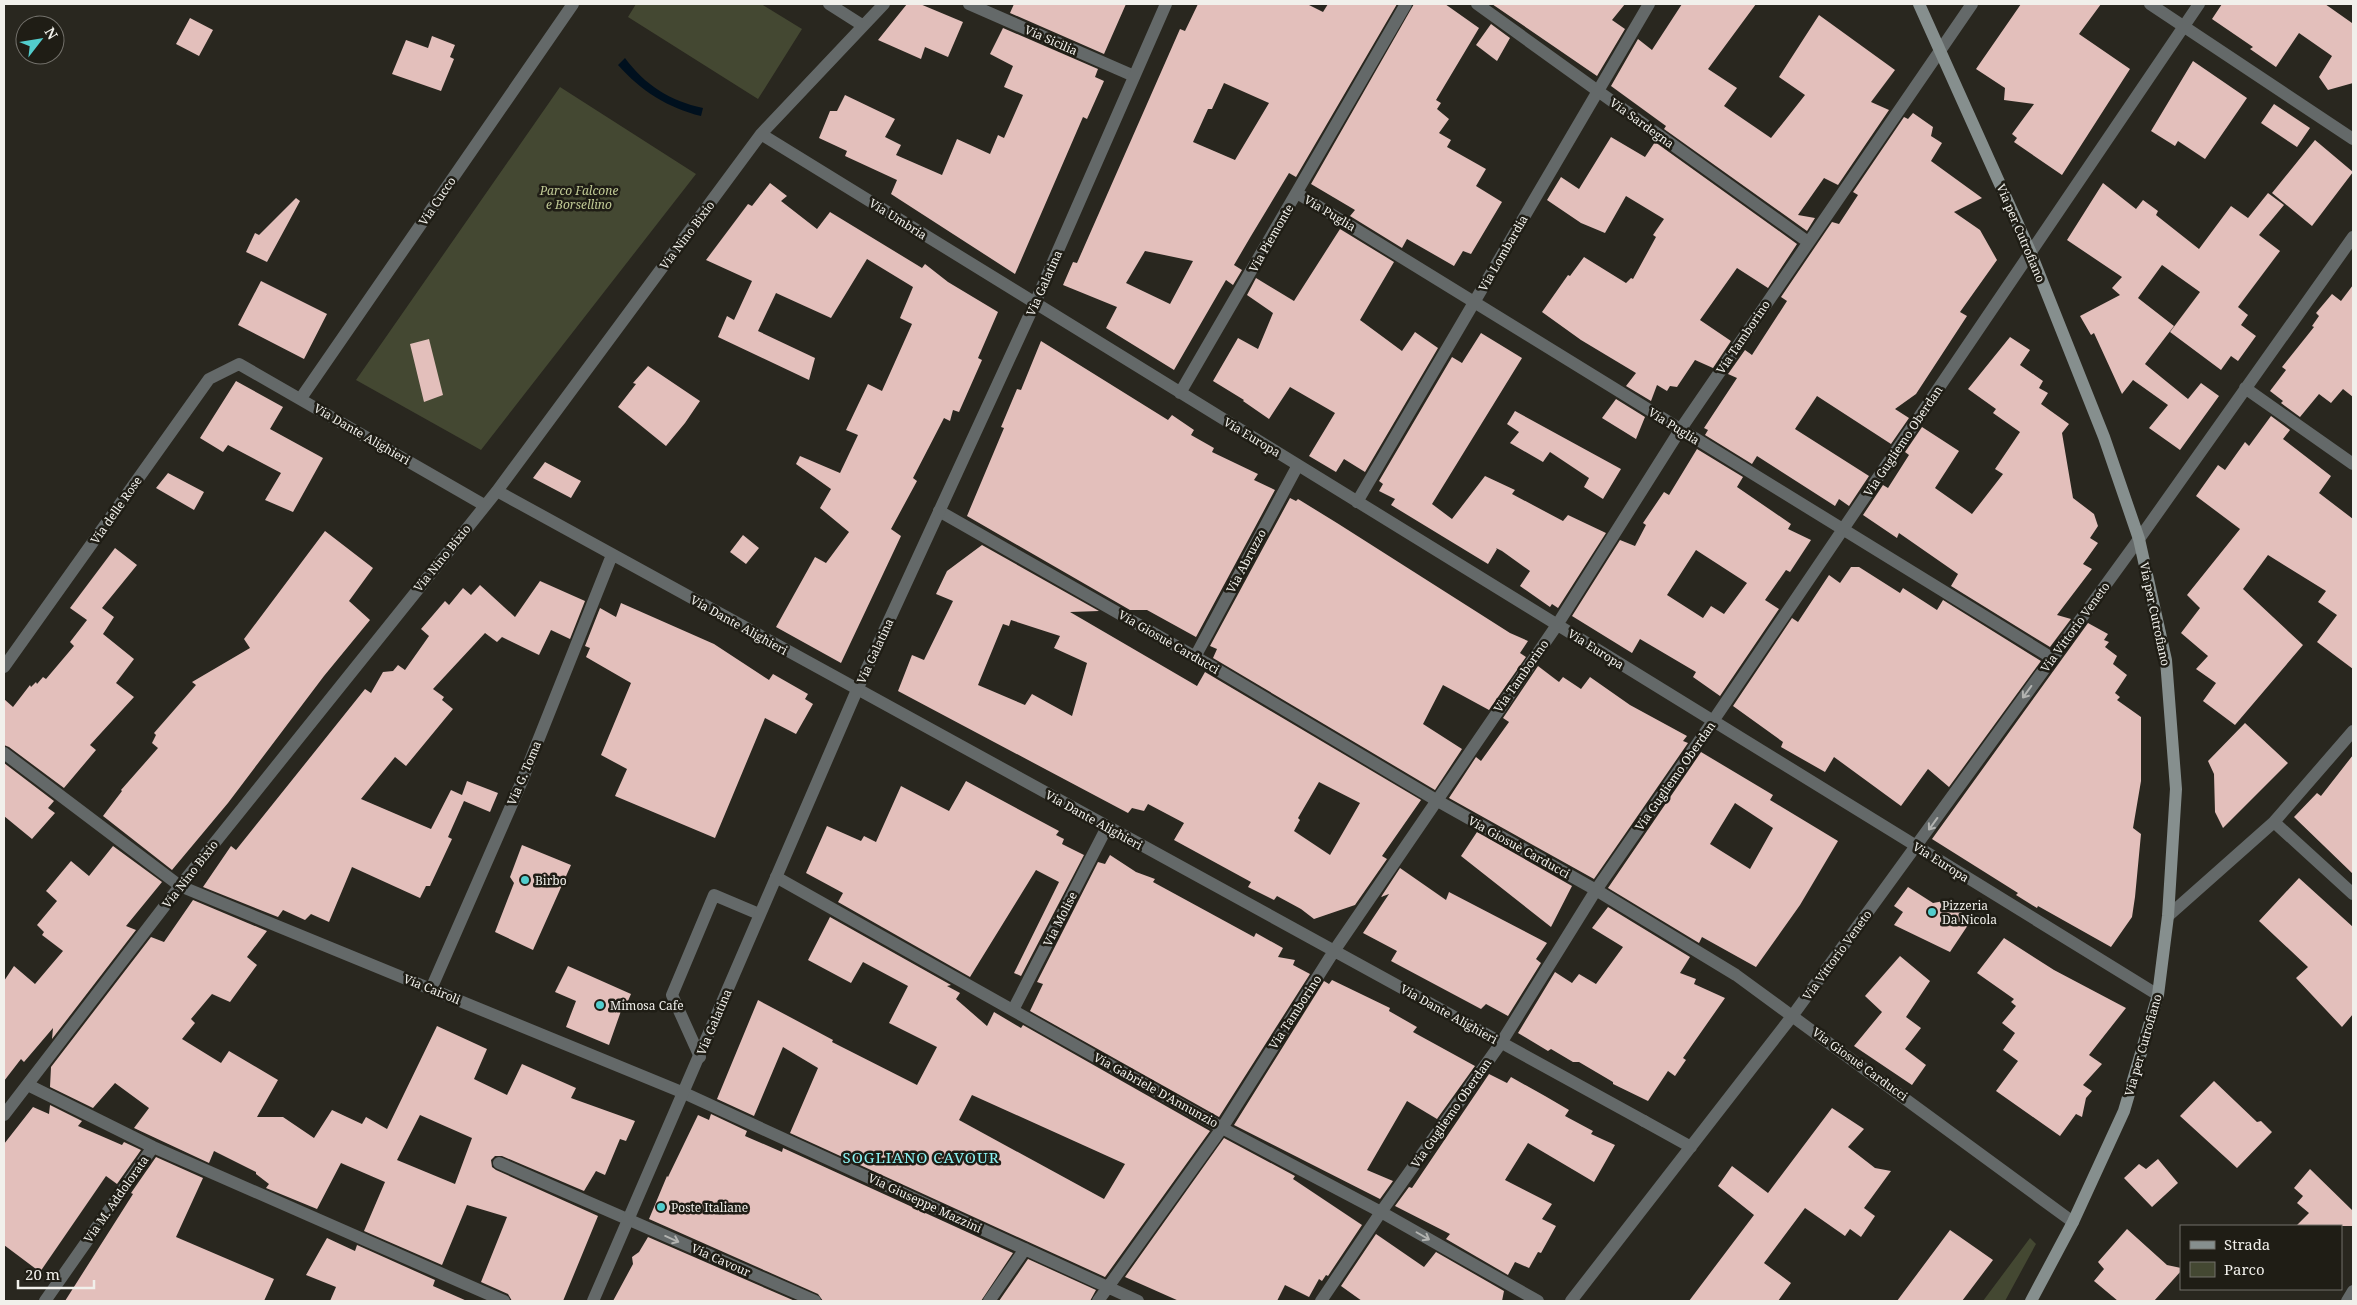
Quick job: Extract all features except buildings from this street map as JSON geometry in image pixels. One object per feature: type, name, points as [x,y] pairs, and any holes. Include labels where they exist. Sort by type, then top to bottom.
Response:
[{"type":"main road","name":"Via per Cutrofiano","points":[[1919,4],[2030,251],[2104,437],[2139,539],[2167,669],[2176,790],[2168,916],[2158,995],[2124,1110],[2073,1222],[2031,1301]]},
{"type":"street","name":"Via Cucco","points":[[301,398],[573,4]]},
{"type":"street","points":[[829,4],[862,25]]},
{"type":"street","name":"Via Nino Bixio","points":[[4,1115],[180,886],[497,491],[761,134],[862,25],[884,4]]},
{"type":"street","name":"Via Sicilia","points":[[969,4],[1134,76]]},
{"type":"street","name":"Via Galatina","points":[[593,1301],[857,690],[1035,303],[1166,4]]},
{"type":"street","name":"Via Piemonte","points":[[1180,393],[1406,4]]},
{"type":"street","name":"Via Sardegna","points":[[1476,4],[1808,242]]},
{"type":"street","name":"Via Lombardia","points":[[1357,502],[1648,4]]},
{"type":"street","name":"Via Tamborino","points":[[1098,1301],[1222,1128],[1334,951],[1557,625],[1680,430],[1940,48],[1972,4]]},
{"type":"street","points":[[2150,4],[2353,139]]},
{"type":"street","name":"Via Gugliemo Oberdan","points":[[1322,1301],[1381,1212],[1501,1043],[1596,890],[1843,530],[2030,251],[2199,4]]},
{"type":"street","name":"Via Umbria","points":[[761,134],[1035,303]]},
{"type":"street","name":"Via Puglia","points":[[1297,193],[2052,658]]},
{"type":"street","name":"Via Vittorio Veneto","points":[[1571,1301],[1793,1014],[1917,846],[2139,539],[2244,388],[2353,237]]},
{"type":"street","name":"Via Europa","points":[[1035,303],[2158,995]]},
{"type":"street","name":"Via Dante Alighieri","points":[[238,364],[301,398],[484,505]]},
{"type":"street","name":"Via delle Rose","points":[[4,667],[209,379],[238,364]]},
{"type":"street","points":[[2244,388],[2353,464]]},
{"type":"street","name":"Via Abruzzo","points":[[1194,657],[1298,465]]},
{"type":"street","name":"Via Dante Alighieri","points":[[497,491],[1691,1147]]},
{"type":"street","name":"Via Giosuè Carducci","points":[[939,511],[1194,657],[1436,800],[1596,890],[1736,975],[1793,1014],[2073,1222]]},
{"type":"street","name":"Via G. Toma","points":[[431,988],[522,781],[612,555]]},
{"type":"street","points":[[2168,916],[2274,822],[2353,731]]},
{"type":"street","name":"Via Cairoli","points":[[4,753],[180,886],[684,1093]]},
{"type":"street","points":[[2274,822],[2353,894]]},
{"type":"street","name":"Via Molise","points":[[1013,1010],[1107,827]]},
{"type":"street","name":"Via Gabriele D'Annunzio","points":[[776,876],[1222,1128],[1381,1212],[1538,1301]]},
{"type":"street","points":[[700,1056],[672,995],[675,986],[714,895],[759,914]]},
{"type":"street","points":[[28,1085],[153,1147],[504,1301]]},
{"type":"street","name":"Via Giuseppe Mazzini","points":[[684,1093],[1138,1301]]},
{"type":"street","name":"Via M. Addolorata","points":[[45,1301],[153,1147]]},
{"type":"street","name":"Via Cavour","points":[[498,1163],[815,1301]]},
{"type":"street","points":[[989,1301],[1025,1249]]},
{"type":"street","points":[[2347,1301],[2353,1291]]},
{"type":"green space","points":[[636,4],[761,4],[802,29],[758,99],[628,17]]},
{"type":"green space","name":"Parco Falcone e Borsellino","points":[[560,87],[696,174],[481,450],[356,380]]},
{"type":"green space","points":[[2030,1238],[2036,1244],[2005,1301],[1983,1301]]},
{"type":"water","points":[[625,58],[641,76],[659,90],[680,101],[703,108],[701,116],[666,103],[636,83],[618,65]]},
{"type":"place","name":"Birbo","points":[[525,880]]},
{"type":"place","name":"Pizzeria Da Nicola","points":[[1932,912]]},
{"type":"place","name":"Mimosa Cafe","points":[[600,1005]]},
{"type":"place","name":"Poste Italiane","points":[[661,1207]]},
{"type":"district","name":"SOGLIANO CAVOUR","points":[[921,1157]]}]
